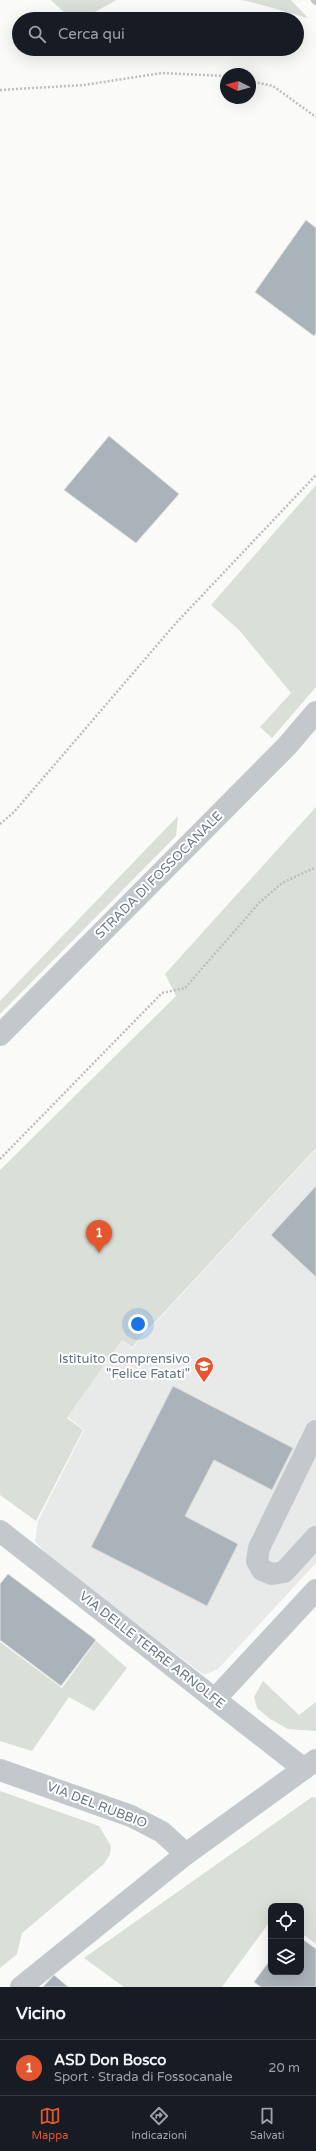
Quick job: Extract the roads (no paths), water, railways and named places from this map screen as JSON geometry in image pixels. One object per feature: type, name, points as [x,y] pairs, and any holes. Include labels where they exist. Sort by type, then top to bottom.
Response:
[{"type":"street","name":"STRADA DI FOSSOCANALE","points":[[0,1035],[287,746],[316,712]]},
{"type":"street","points":[[316,1431],[259,1548],[257,1561],[262,1570],[272,1574],[284,1572],[316,1538]]},
{"type":"street","name":"VIA DELLE TERRE ARNOLFE","points":[[0,1531],[215,1699],[310,1764],[186,1854],[21,1987]]},
{"type":"street","points":[[215,1699],[316,1590]]},
{"type":"street","name":"VIA DEL RUBBIO","points":[[0,1770],[131,1816],[162,1832],[186,1854]]},
{"type":"place","name":"ASD Don Bosco","points":[[99,1253]]},
{"type":"place","name":"Istituito Comprensivo \"Felice Fatati\"","points":[[204,1383]]}]
